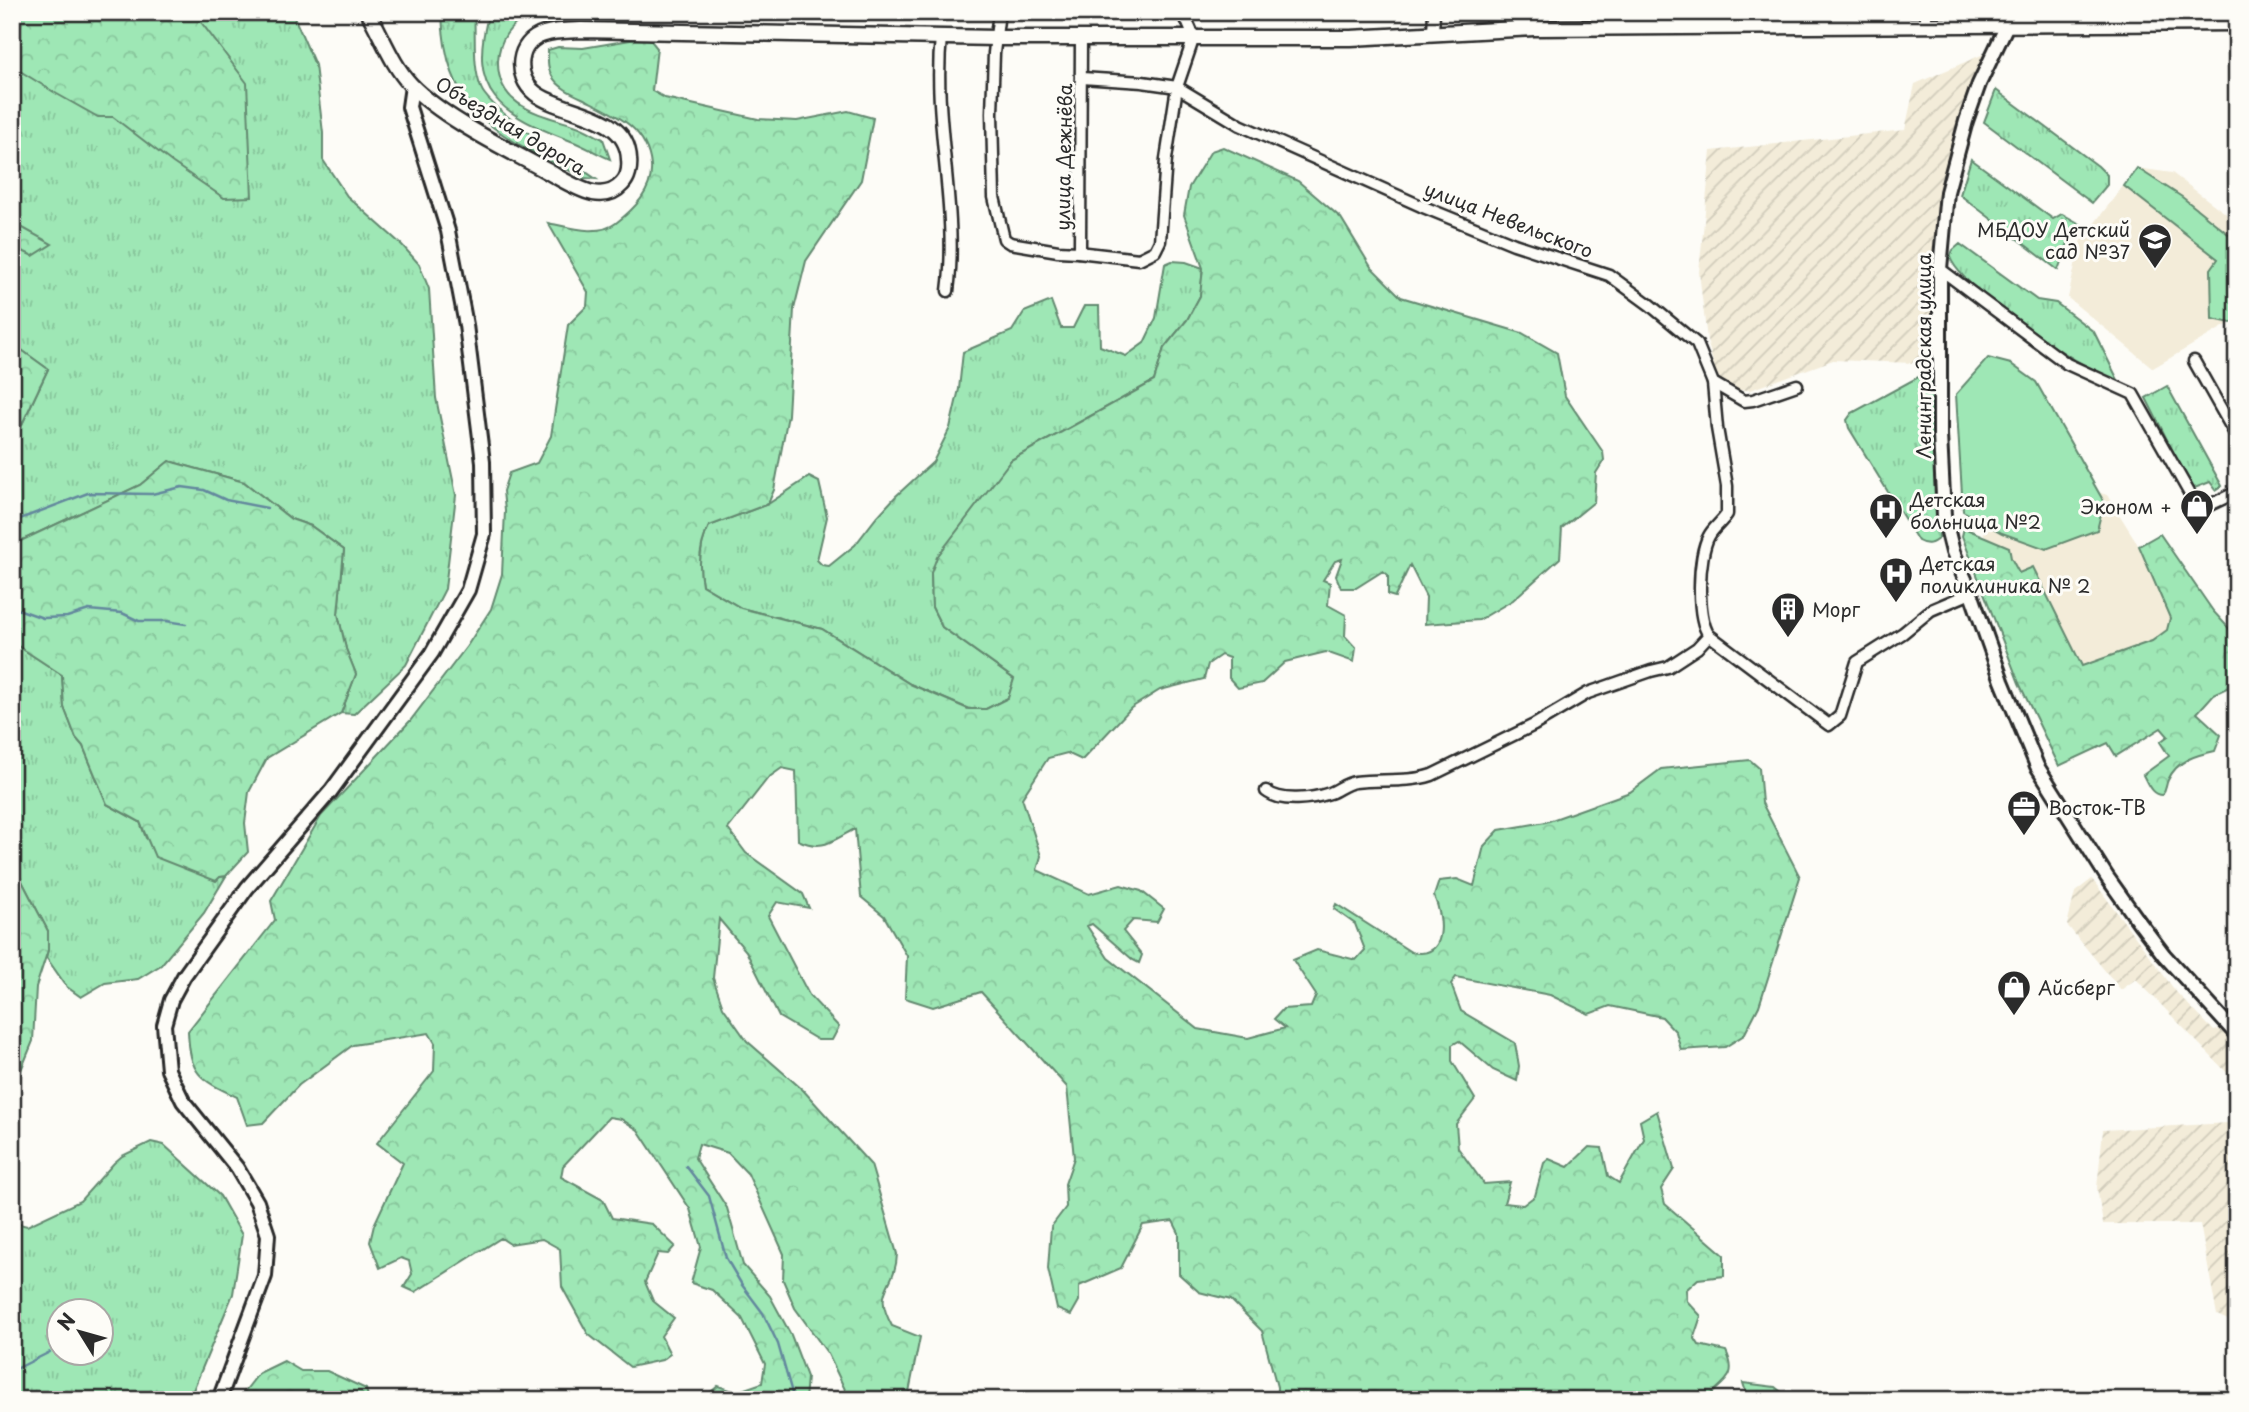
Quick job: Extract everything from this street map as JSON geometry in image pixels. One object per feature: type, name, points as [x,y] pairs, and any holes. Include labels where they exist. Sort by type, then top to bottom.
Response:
[{"type":"main road","name":"Объездная дорога","points":[[368,12],[402,75],[412,86],[452,116],[584,190],[606,194],[618,187],[628,173],[629,156],[620,135],[599,120],[555,104],[536,93],[524,80],[520,65],[524,51],[536,38],[555,32],[581,30],[941,37]]},
{"type":"main road","points":[[941,37],[1351,38],[1534,28],[1876,19],[1926,19],[2007,25],[2205,18],[2237,23]]},
{"type":"street","points":[[996,38],[999,12]]},
{"type":"street","points":[[1078,252],[1139,259],[1155,251],[1160,241],[1166,159],[1177,87],[1194,37],[1183,12]]},
{"type":"street","points":[[1433,33],[1434,12]]},
{"type":"street","points":[[1534,28],[1535,12]]},
{"type":"street","name":"Ленинградская улица","points":[[2007,25],[1979,84],[1954,158],[1947,192],[1940,269],[1940,435],[1944,516],[1953,552],[1971,593],[2026,744],[2051,790],[2106,877],[2164,955],[2237,1035]]},
{"type":"street","points":[[941,37],[939,105],[952,263],[948,291]]},
{"type":"street","name":"улица Дежнёва","points":[[996,38],[992,113],[994,197],[1004,239],[1010,243],[1078,252],[1081,37]]},
{"type":"street","points":[[1082,78],[1177,87]]},
{"type":"street","points":[[219,1400],[265,1276],[268,1235],[257,1202],[237,1168],[183,1101],[167,1070],[164,1025],[171,1000],[184,976],[247,888],[331,791],[432,653],[468,590],[484,534],[484,462],[466,325],[448,231],[409,107],[412,86]]},
{"type":"street","name":"улица Невельского","points":[[1177,87],[1240,125],[1420,206],[1514,244],[1609,275],[1697,344],[1713,383],[1727,486],[1727,514],[1709,535],[1703,552],[1702,622],[1709,635]]},
{"type":"street","points":[[1940,269],[2067,364],[2133,394],[2199,510],[2237,492]]},
{"type":"street","points":[[2194,361],[2237,437]]},
{"type":"street","points":[[1713,383],[1744,401],[1797,385]]},
{"type":"street","points":[[1266,791],[1274,797],[1304,798],[1328,794],[1352,782],[1416,780],[1432,775],[1534,726],[1588,693],[1668,667],[1697,648],[1709,635],[1829,724],[1840,716],[1857,662],[1903,633],[1931,610],[1971,593]]},
{"type":"shaded area","points":[[1995,49],[1947,192],[1940,364],[1833,360],[1750,390],[1730,390],[1717,377],[1707,340],[1699,272],[1711,151],[1905,130],[1915,84]]},
{"type":"shaded area","name":"МБДОУ Детский сад №37","points":[[2137,168],[2172,173],[2237,222],[2237,319],[2153,368],[2068,298],[2080,242]]},
{"type":"shaded area","points":[[1988,358],[2033,391],[2094,491],[2107,495],[2136,541],[2170,618],[2176,650],[2081,692],[1968,508],[1956,394]]},
{"type":"shaded area","points":[[2092,879],[2177,993],[2214,1031],[2220,1029],[2237,1047],[2237,1083],[2136,979],[2121,990],[2067,925],[2075,892]]},
{"type":"shaded area","points":[[2237,1117],[2237,1324],[2217,1315],[2200,1224],[2103,1224],[2097,1188],[2103,1130],[2228,1123]]},
{"type":"green space","points":[[12,12],[292,12],[315,65],[323,133],[323,160],[347,196],[402,245],[419,264],[429,289],[436,398],[456,495],[445,589],[406,665],[354,714],[341,713],[356,674],[346,649],[338,614],[344,550],[311,526],[291,519],[244,482],[169,461],[140,485],[12,545],[12,440],[16,437],[48,369],[12,343]]},
{"type":"green space","points":[[12,12],[211,12],[201,22],[247,83],[252,197],[224,198],[113,117],[98,117],[12,66]]},
{"type":"green space","points":[[474,12],[476,70],[481,88],[488,98],[499,110],[551,149],[596,179],[584,178],[504,135],[483,119],[467,100],[454,77],[446,49],[442,13]]},
{"type":"green space","points":[[489,12],[528,14],[507,34],[499,53],[500,77],[512,99],[534,112],[578,126],[603,139],[610,159],[525,121],[495,98],[486,82],[482,63],[483,40]]},
{"type":"green space","points":[[648,37],[657,48],[652,91],[665,98],[758,119],[797,121],[848,111],[873,118],[861,180],[806,261],[794,309],[788,415],[774,490],[768,504],[709,526],[700,555],[702,585],[741,608],[822,629],[910,684],[968,709],[986,709],[1008,698],[1014,679],[942,627],[932,607],[931,573],[937,557],[1011,460],[1154,381],[1164,348],[1187,320],[1200,296],[1203,268],[1184,215],[1189,187],[1211,151],[1223,147],[1298,181],[1341,218],[1371,267],[1401,297],[1522,333],[1557,353],[1565,396],[1603,452],[1604,460],[1596,473],[1594,502],[1562,528],[1560,558],[1513,600],[1479,620],[1425,624],[1426,597],[1410,565],[1395,597],[1388,595],[1388,575],[1383,571],[1356,588],[1341,588],[1336,576],[1342,559],[1335,561],[1323,580],[1330,583],[1328,605],[1346,615],[1345,636],[1356,648],[1354,662],[1326,652],[1285,662],[1262,683],[1238,688],[1229,678],[1229,658],[1221,655],[1208,664],[1204,679],[1160,690],[1131,708],[1082,760],[1067,753],[1048,758],[1022,798],[1041,856],[1037,870],[1089,894],[1121,885],[1141,891],[1164,909],[1157,922],[1133,920],[1123,931],[1142,955],[1139,963],[1092,924],[1087,926],[1108,958],[1198,1029],[1248,1038],[1285,1028],[1274,1019],[1283,1009],[1311,1007],[1316,995],[1293,960],[1317,950],[1356,960],[1365,950],[1355,924],[1334,909],[1336,904],[1411,952],[1423,953],[1432,950],[1440,936],[1440,916],[1434,896],[1439,881],[1457,879],[1474,886],[1484,846],[1499,830],[1546,822],[1630,792],[1661,769],[1750,760],[1759,768],[1762,803],[1800,877],[1759,1006],[1744,1035],[1725,1047],[1681,1050],[1676,1032],[1662,1017],[1610,1006],[1589,1014],[1550,995],[1456,977],[1451,984],[1461,1011],[1515,1043],[1519,1066],[1517,1081],[1493,1070],[1459,1041],[1452,1045],[1452,1061],[1475,1099],[1456,1124],[1458,1148],[1484,1184],[1510,1182],[1504,1203],[1523,1205],[1535,1196],[1544,1163],[1549,1159],[1568,1167],[1589,1147],[1602,1148],[1608,1176],[1619,1183],[1644,1139],[1640,1121],[1657,1111],[1674,1169],[1661,1189],[1665,1204],[1724,1255],[1724,1276],[1698,1279],[1686,1290],[1687,1301],[1701,1316],[1694,1337],[1699,1345],[1726,1351],[1731,1366],[1728,1377],[1709,1396],[1677,1400],[1277,1400],[1277,1387],[1262,1331],[1231,1300],[1199,1292],[1179,1274],[1179,1233],[1173,1221],[1143,1225],[1121,1268],[1079,1286],[1079,1301],[1071,1315],[1057,1309],[1048,1269],[1051,1227],[1066,1207],[1065,1184],[1074,1158],[1067,1087],[981,992],[933,1007],[905,998],[907,956],[884,916],[861,897],[855,829],[821,845],[798,840],[796,771],[782,768],[768,778],[728,829],[746,853],[803,894],[809,908],[777,902],[768,916],[809,995],[839,1027],[832,1040],[818,1040],[779,1017],[746,951],[719,919],[713,978],[723,1007],[747,1041],[803,1090],[871,1165],[897,1254],[896,1266],[884,1296],[886,1313],[892,1326],[920,1337],[908,1397],[910,1400],[850,1400],[828,1354],[795,1308],[783,1280],[784,1254],[748,1174],[728,1153],[699,1144],[695,1158],[727,1208],[743,1265],[770,1296],[791,1335],[807,1377],[805,1400],[715,1400],[711,1392],[718,1386],[736,1392],[762,1383],[765,1364],[742,1318],[712,1290],[691,1283],[701,1247],[690,1209],[638,1130],[621,1119],[609,1117],[563,1166],[561,1177],[603,1200],[612,1218],[652,1224],[675,1246],[668,1254],[658,1253],[645,1282],[653,1301],[674,1318],[661,1336],[670,1354],[662,1360],[630,1367],[588,1334],[562,1287],[560,1249],[542,1239],[510,1244],[501,1238],[415,1292],[404,1287],[412,1274],[409,1261],[401,1258],[380,1268],[370,1242],[374,1225],[403,1163],[377,1143],[434,1071],[435,1043],[429,1033],[353,1045],[299,1085],[263,1123],[247,1125],[237,1097],[199,1074],[191,1057],[188,1031],[275,920],[271,901],[321,816],[410,721],[467,646],[491,609],[502,574],[505,511],[503,491],[509,473],[537,463],[551,436],[568,325],[587,306],[588,292],[548,223],[583,230],[609,227],[636,205],[649,183],[651,166],[648,152],[636,131],[617,116],[569,92],[558,83],[549,70],[548,50],[558,47],[583,48]]},
{"type":"green space","points":[[1996,90],[2107,175],[2107,185],[2092,203],[1984,122]]},
{"type":"green space","points":[[1971,159],[2053,219],[2062,214],[2080,224],[2071,235],[2058,270],[1960,195]]},
{"type":"green space","points":[[2137,168],[2182,197],[2237,241],[2237,319],[2231,323],[2212,319],[2211,269],[2218,259],[2124,186]]},
{"type":"green space","points":[[12,222],[52,244],[33,256],[12,246]]},
{"type":"green space","points":[[1960,244],[2037,300],[2056,303],[2094,332],[2119,382],[2049,344],[1982,294],[1956,268],[1950,257]]},
{"type":"green space","points":[[1172,261],[1186,262],[1203,268],[1200,296],[1187,320],[1164,348],[1154,381],[1011,460],[931,573],[932,607],[942,627],[1014,679],[1008,698],[986,709],[969,709],[910,684],[822,629],[741,608],[702,585],[700,555],[709,526],[768,504],[809,477],[819,482],[827,517],[817,560],[822,565],[829,566],[855,545],[896,496],[933,462],[950,428],[959,389],[963,352],[1012,331],[1024,312],[1051,301],[1061,328],[1073,328],[1084,306],[1099,306],[1100,346],[1126,356],[1144,343],[1156,318],[1165,264]]},
{"type":"green space","points":[[12,343],[48,369],[16,437],[12,440]]},
{"type":"green space","points":[[1988,358],[2011,364],[2036,382],[2104,502],[2097,530],[2046,549],[2002,533],[1963,511],[1956,394]]},
{"type":"green space","points":[[1924,374],[1933,381],[1939,538],[1927,544],[1918,541],[1849,428],[1847,420],[1852,413]]},
{"type":"green space","points":[[2167,386],[2222,486],[2216,490],[2210,482],[2192,489],[2146,398]]},
{"type":"green space","points":[[169,461],[244,482],[291,519],[311,526],[344,550],[338,614],[346,649],[356,674],[341,713],[267,758],[249,792],[245,823],[248,852],[226,876],[216,881],[155,857],[140,822],[107,804],[64,707],[62,675],[12,642],[12,545],[140,485]]},
{"type":"green space","points":[[1964,528],[2009,547],[2019,573],[2033,567],[2082,666],[2152,641],[2167,630],[2170,618],[2139,546],[2160,534],[2213,611],[2234,634],[2237,633],[2237,691],[2231,686],[2214,694],[2197,713],[2221,735],[2215,751],[2182,763],[2172,773],[2162,795],[2152,791],[2143,775],[2169,756],[2160,742],[2168,736],[2161,728],[2116,756],[2108,743],[2059,766],[2019,683],[1962,536]]},
{"type":"green space","points":[[12,642],[62,675],[64,707],[107,804],[140,822],[146,838],[220,877],[226,876],[204,913],[161,965],[138,979],[105,983],[81,997],[67,987],[46,957],[48,931],[12,862]]},
{"type":"green space","points":[[12,862],[48,931],[48,950],[36,987],[33,1041],[12,1092]]},
{"type":"green space","points":[[151,1142],[164,1145],[220,1196],[242,1235],[233,1294],[189,1400],[12,1400],[12,1222],[27,1226],[80,1201],[122,1156]]},
{"type":"green space","points":[[284,1361],[301,1371],[327,1371],[366,1389],[369,1400],[238,1400],[259,1373]]},
{"type":"green space","points":[[1743,1383],[1775,1387],[1791,1400],[1740,1400],[1746,1392]]},
{"type":"waterway","points":[[12,522],[88,493],[152,494],[182,487],[204,490],[226,500],[267,508]]},
{"type":"waterway","points":[[12,607],[43,618],[67,617],[89,610],[122,613],[139,621],[186,624]]},
{"type":"waterway","points":[[686,1166],[709,1196],[726,1258],[763,1313],[778,1344],[794,1400]]},
{"type":"waterway","points":[[12,1371],[46,1354]]},
{"type":"place","name":"МБДОУ Детский сад №37","points":[[2155,270]]},
{"type":"place","name":"Эконом +","points":[[2197,536]]},
{"type":"place","name":"Детская больница №2","points":[[1886,540]]},
{"type":"place","name":"Детская поликлиника № 2","points":[[1896,604]]},
{"type":"place","name":"Морг","points":[[1788,639]]},
{"type":"place","name":"Восток-ТВ","points":[[2024,837]]},
{"type":"place","name":"Айсберг","points":[[2014,1017]]}]
